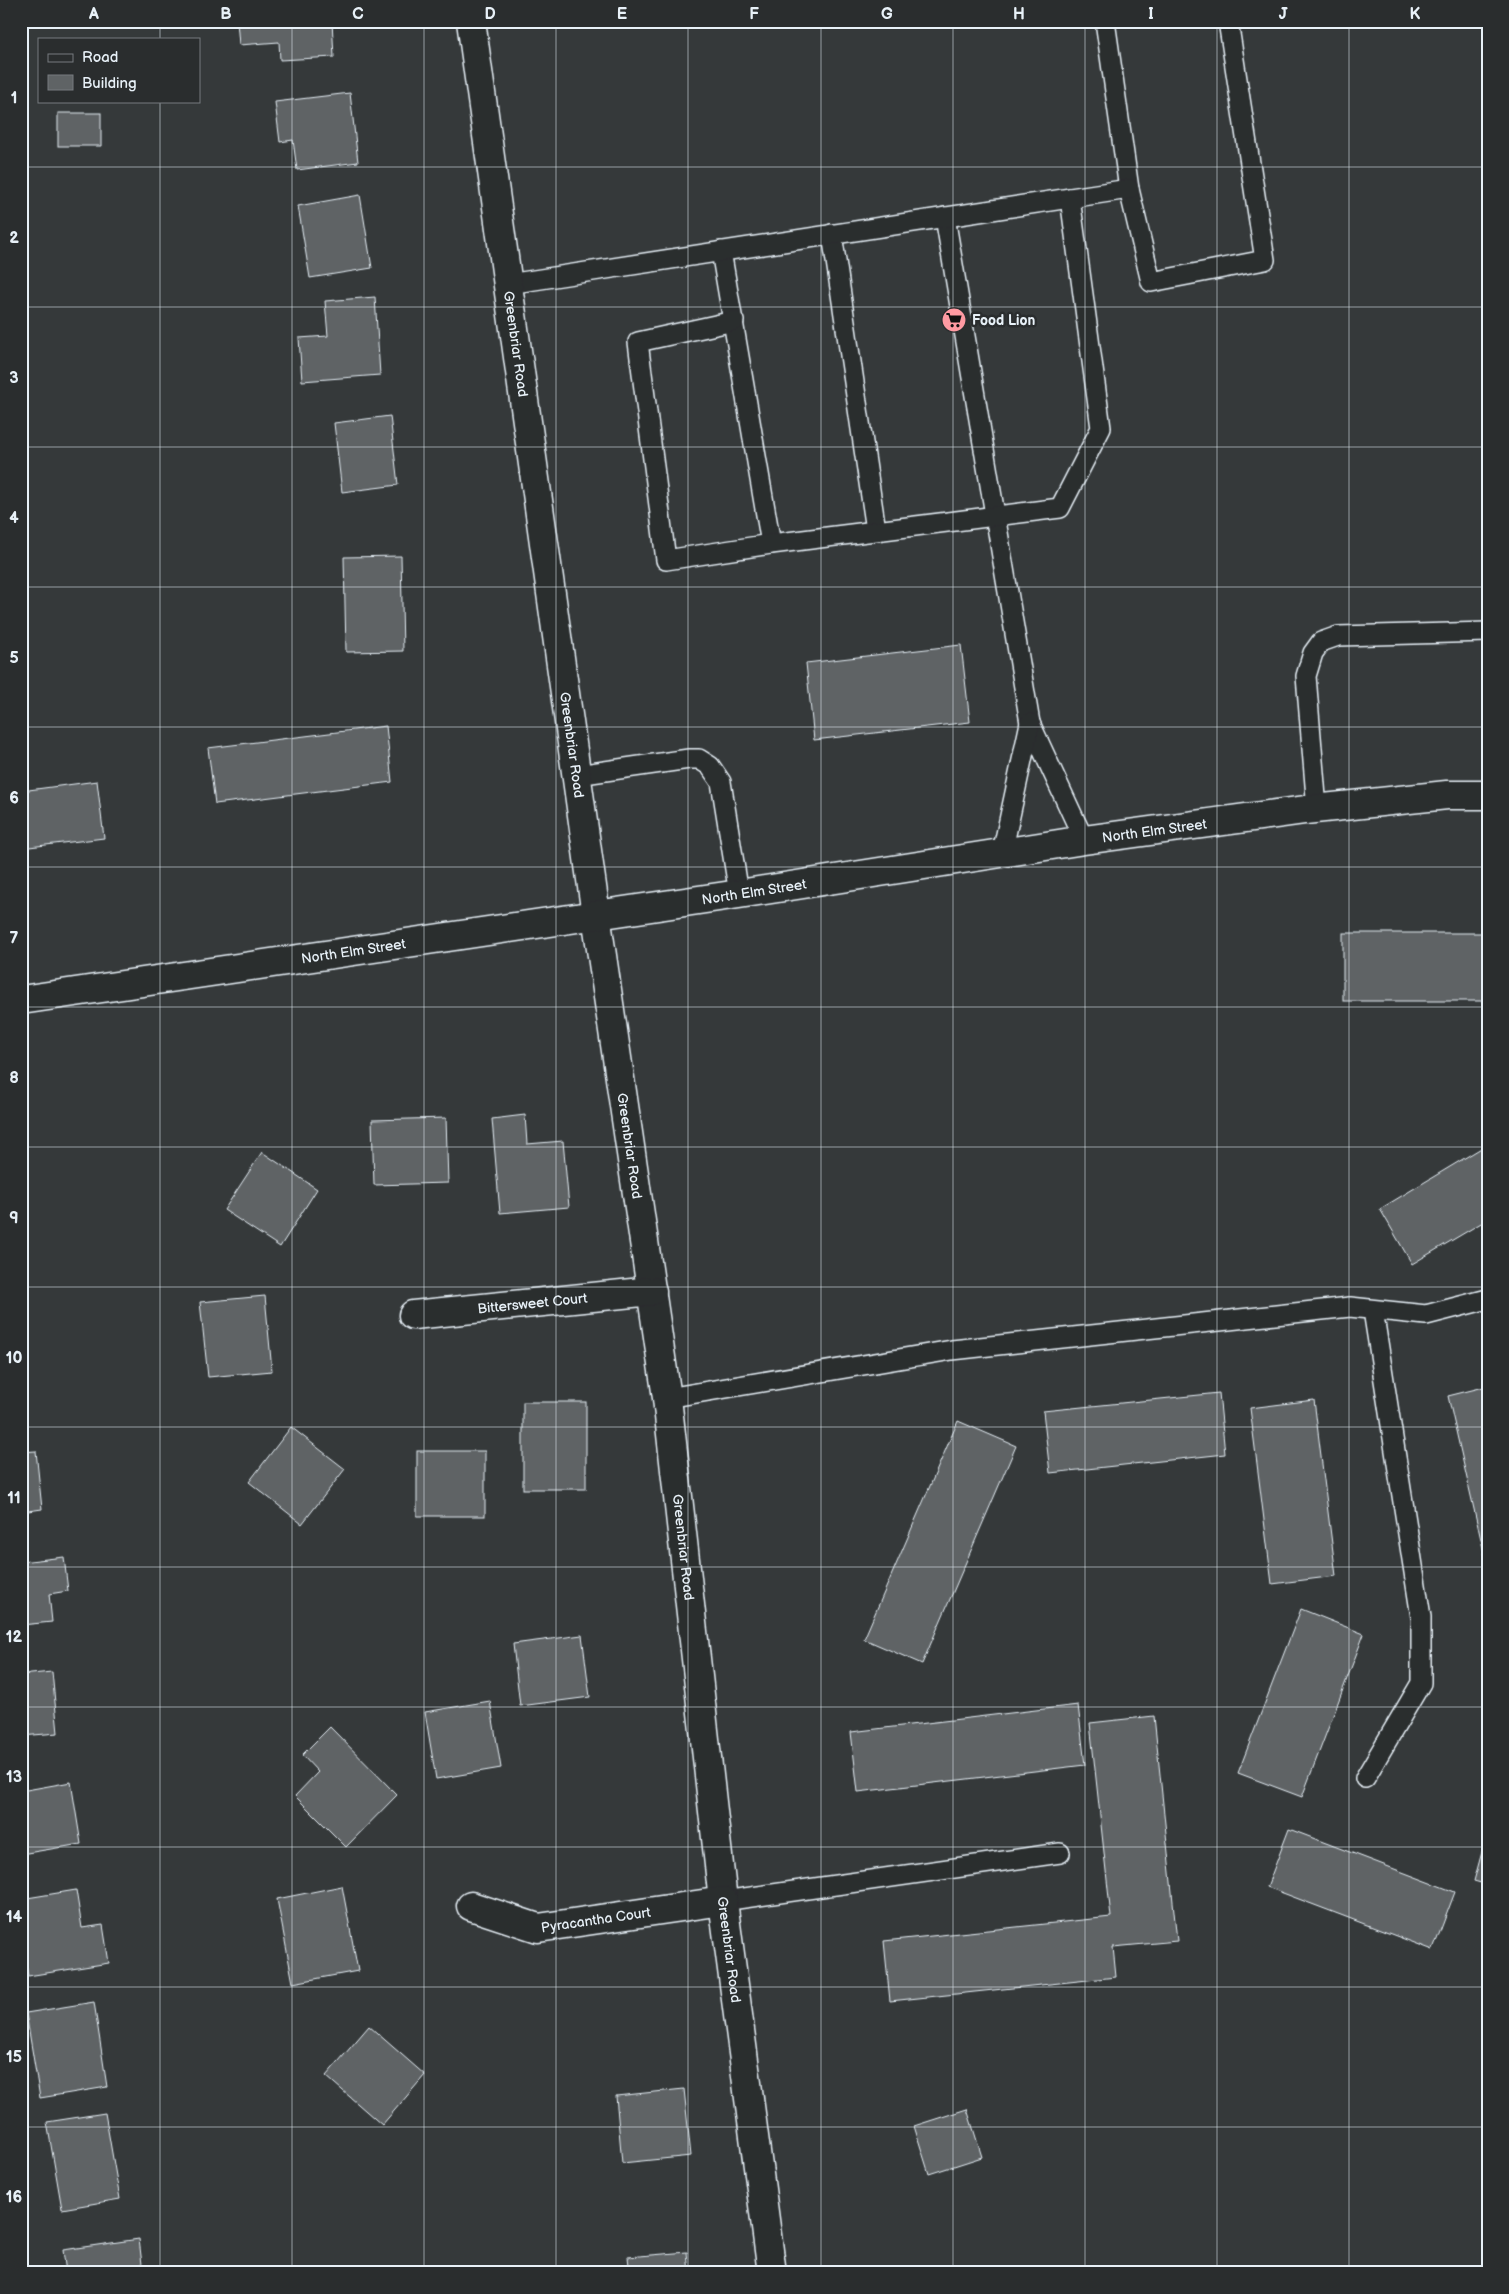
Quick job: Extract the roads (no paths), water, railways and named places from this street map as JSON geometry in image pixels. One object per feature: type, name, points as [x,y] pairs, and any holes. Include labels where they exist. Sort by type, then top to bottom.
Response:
[{"type":"street","name":"Greenbriar Road","points":[[471,21],[596,915],[667,1398],[723,1901],[772,2273]]},
{"type":"street","name":"North Elm Street","points":[[21,1000],[739,894],[1084,840],[1317,809],[1447,796],[1488,796]]},
{"type":"street","name":"Bittersweet Court","points":[[413,1315],[652,1290]]},
{"type":"street","name":"Pyracantha Court","points":[[471,1906],[538,1928],[723,1901]]},
{"type":"lane","points":[[1105,21],[1129,189],[1151,282],[1265,260],[1228,21]]},
{"type":"lane","points":[[508,284],[1129,189]]},
{"type":"lane","points":[[734,321],[638,342],[666,560],[876,530],[1060,508],[1101,428],[1070,198]]},
{"type":"lane","points":[[945,217],[1030,723],[1084,840]]},
{"type":"lane","points":[[832,234],[876,530]]},
{"type":"lane","points":[[721,251],[771,544]]},
{"type":"lane","points":[[1317,809],[1306,676],[1313,653],[1320,642],[1338,636],[1488,632]]},
{"type":"lane","points":[[1002,853],[1030,723]]},
{"type":"lane","points":[[577,775],[689,759],[699,760],[710,766],[721,782],[739,894]]},
{"type":"lane","points":[[667,1398],[952,1350],[1350,1307],[1426,1315],[1488,1299]]},
{"type":"lane","points":[[1365,1778],[1421,1683],[1421,1617],[1373,1310]]},
{"type":"lane","points":[[723,1901],[1060,1853]]},
{"type":"place","name":"Food Lion","points":[[954,320]]}]
